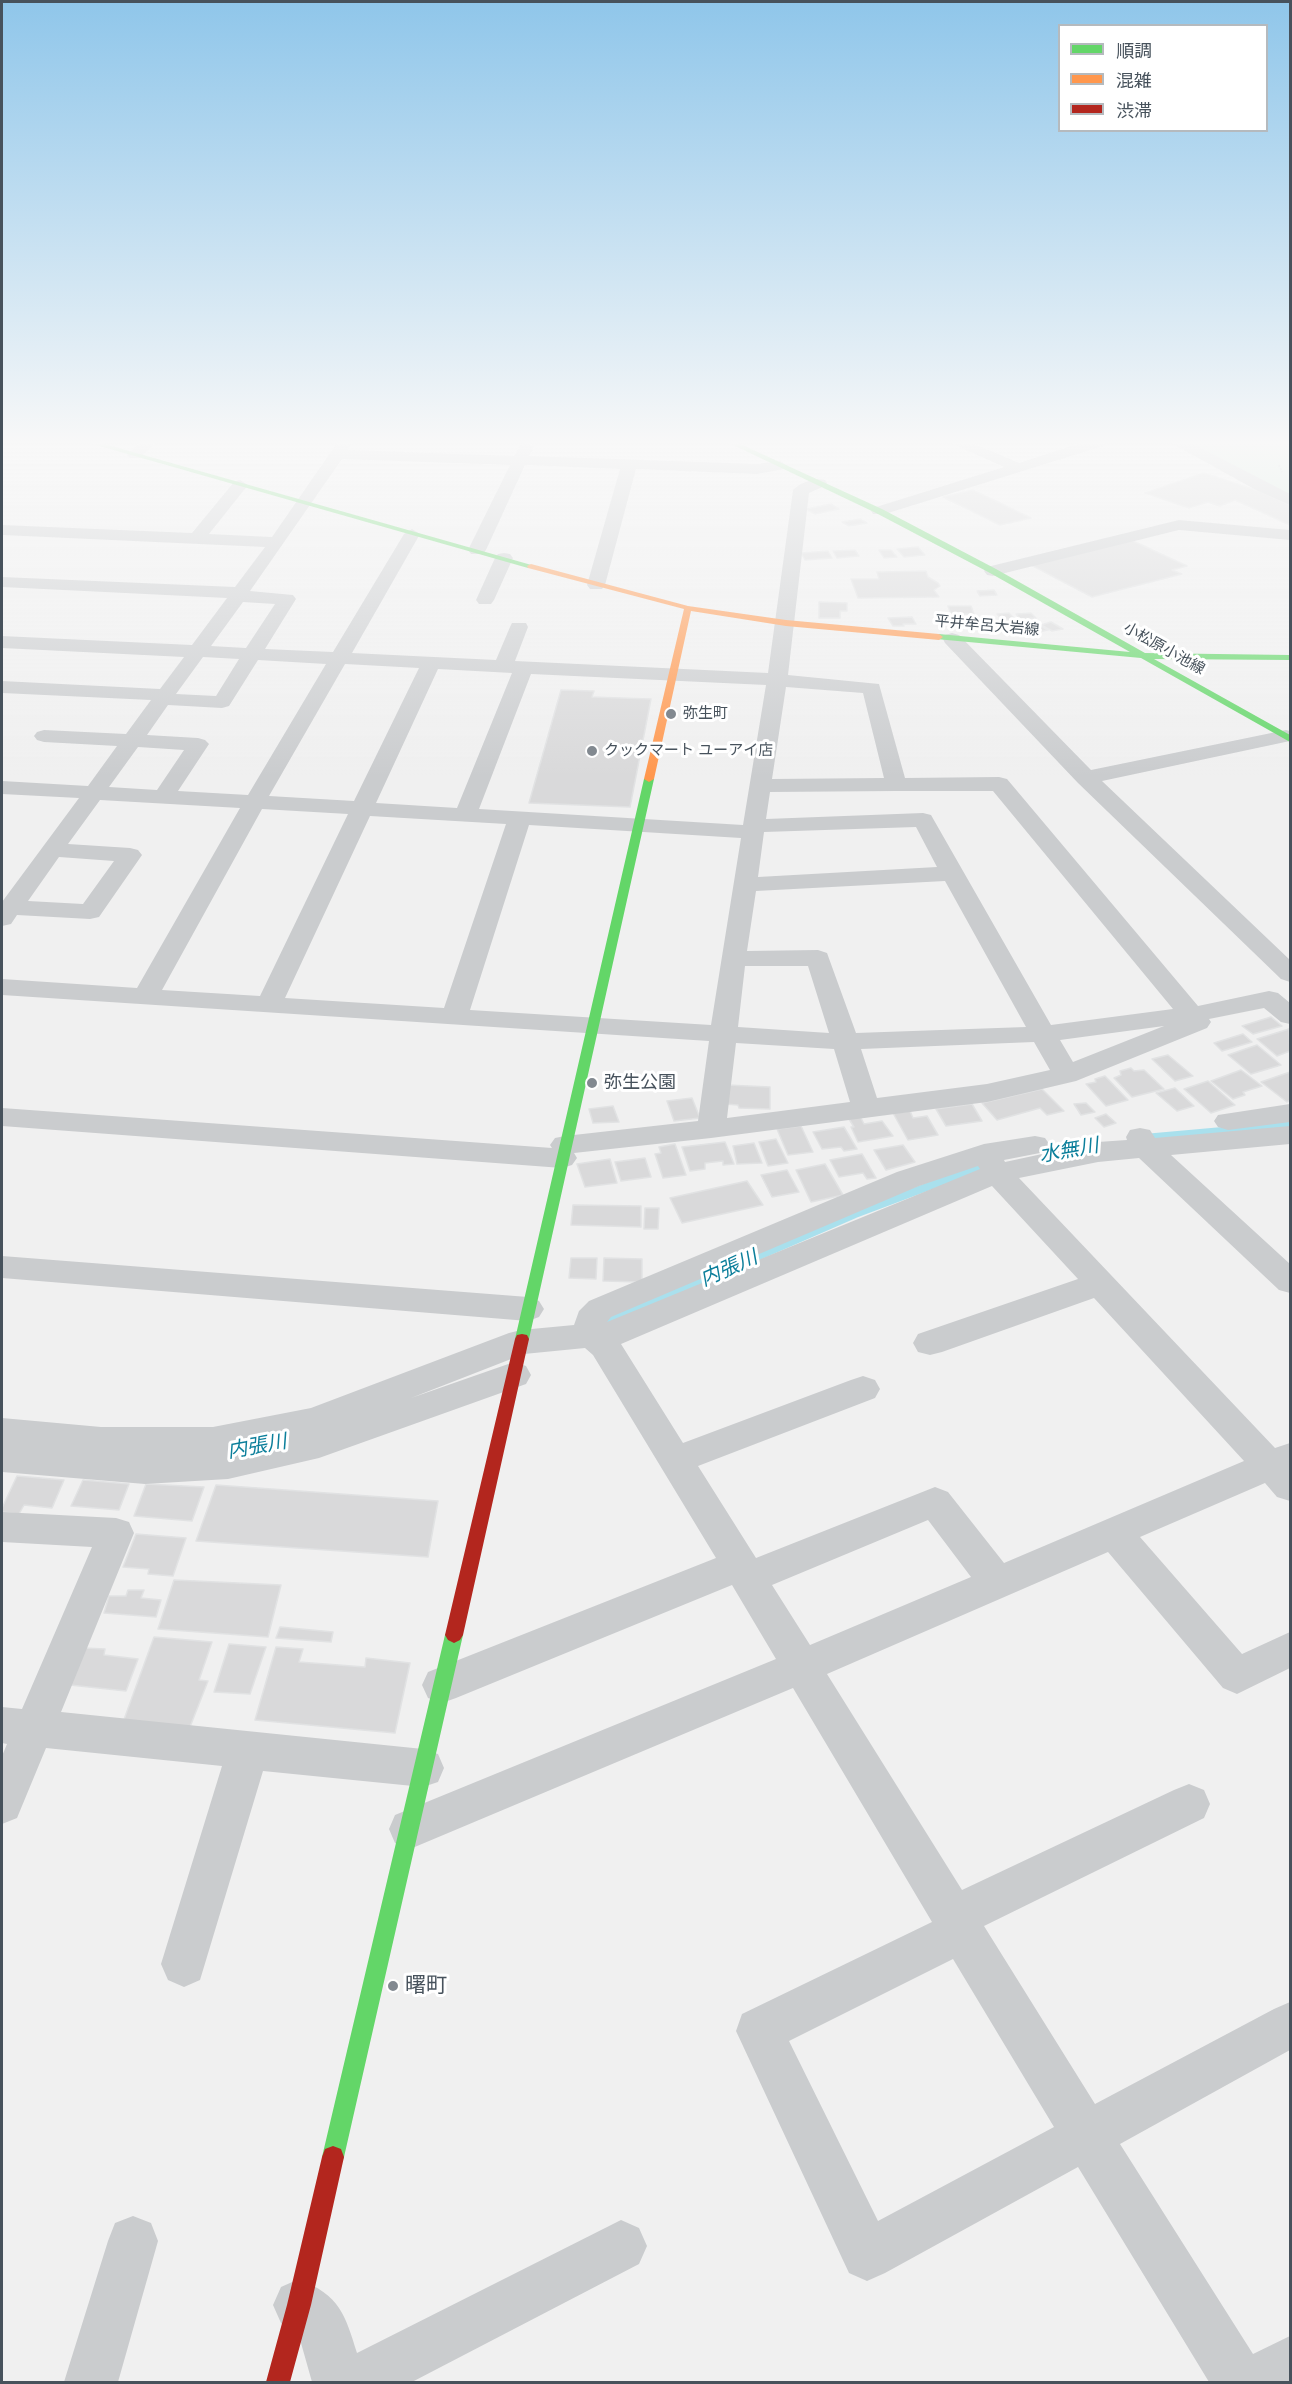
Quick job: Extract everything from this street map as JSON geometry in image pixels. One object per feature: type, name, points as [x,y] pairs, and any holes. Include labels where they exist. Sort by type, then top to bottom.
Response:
[{"type":"main road","name":"平井牟呂大岩線","points":[[491,554],[596,585],[688,608],[786,623],[1143,656],[1290,657]]},
{"type":"main road","name":"小松原小池線","points":[[961,554],[1288,738]]},
{"type":"main road","points":[[278,2382],[299,2305],[410,1828],[688,608]]},
{"type":"street","points":[[6,913],[268,554]]},
{"type":"street","points":[[145,996],[400,554]]},
{"type":"street","points":[[596,585],[604,554]]},
{"type":"street","points":[[711,1129],[722,1035],[752,829],[762,786],[794,554]]},
{"type":"street","points":[[993,571],[1061,554]]},
{"type":"street","points":[[485,600],[504,558]]},
{"type":"street","points":[[2,582],[238,594],[287,599],[222,702],[2,687]]},
{"type":"street","points":[[466,814],[513,668],[519,627]]},
{"type":"street","points":[[952,639],[1086,778],[1290,974]]},
{"type":"street","points":[[2,642],[672,675],[872,688],[896,784]]},
{"type":"street","points":[[270,1004],[431,664]]},
{"type":"street","points":[[44,736],[198,744],[163,796]]},
{"type":"street","points":[[1086,778],[1288,738]]},
{"type":"street","points":[[762,786],[999,784],[1195,1018]]},
{"type":"street","points":[[2,787],[752,829],[922,820],[1066,1075]]},
{"type":"street","points":[[454,1017],[519,817]]},
{"type":"street","points":[[6,913],[90,912],[130,855],[52,850]]},
{"type":"street","points":[[744,885],[953,873]]},
{"type":"street","points":[[733,959],[818,958],[866,1107]]},
{"type":"street","points":[[2,987],[845,1042],[1043,1034],[1195,1018],[1280,996],[1290,1016]]},
{"type":"street","points":[[2,1117],[563,1151],[866,1107],[987,1093],[1066,1075],[1195,1018]]},
{"type":"street","points":[[2,1431],[101,1441],[213,1441],[315,1421],[521,1342],[616,1333],[852,1232],[991,1164],[1098,1152],[1141,1139],[1290,1113]]},
{"type":"street","points":[[1141,1139],[1290,1136]]},
{"type":"street","points":[[1141,1139],[1290,1282]]},
{"type":"street","points":[[410,1828],[803,1666],[1114,1533],[1284,1470],[1099,1284],[991,1164]]},
{"type":"street","points":[[2,1268],[528,1309]]},
{"type":"street","points":[[930,1343],[1099,1284]]},
{"type":"street","points":[[589,1334],[605,1346],[676,1460],[803,1666],[1085,2135],[1239,2382]]},
{"type":"street","points":[[2,1458],[145,1470],[228,1465],[319,1444],[514,1375]]},
{"type":"street","points":[[676,1460],[863,1389]]},
{"type":"street","points":[[442,1685],[935,1502],[998,1583]]},
{"type":"street","points":[[2,1527],[116,1533],[17,1727],[2,1804]]},
{"type":"street","points":[[1114,1533],[1237,1676],[1290,1649]]},
{"type":"street","points":[[17,1727],[423,1768]]},
{"type":"street","points":[[184,1964],[248,1750]]},
{"type":"street","points":[[1189,1804],[759,2031],[867,2255],[1290,2025]]},
{"type":"street","points":[[91,2382],[133,2241]]},
{"type":"street","points":[[357,2382],[621,2246]]},
{"type":"street","points":[[299,2305],[323,2327],[339,2382]]},
{"type":"street","points":[[1257,2382],[1290,2362]]},
{"type":"building","points":[[802,554],[830,554],[832,558],[805,560]]},
{"type":"building","points":[[835,554],[859,556],[837,558]]},
{"type":"building","points":[[882,554],[895,554],[897,557],[884,558]]},
{"type":"building","points":[[902,554],[925,555],[904,557]]},
{"type":"building","points":[[1070,554],[1162,554],[1187,566],[1172,570],[1182,574],[1092,597],[1029,564]]},
{"type":"building","points":[[926,571],[928,577],[940,586],[934,590],[939,597],[858,598],[851,579],[879,579],[877,572]]},
{"type":"building","points":[[994,590],[997,595],[980,596],[977,591]]},
{"type":"building","points":[[819,602],[847,603],[847,611],[840,611],[840,618],[819,618]]},
{"type":"building","points":[[948,606],[971,606],[974,614],[951,614]]},
{"type":"building","points":[[1009,613],[1015,619],[1002,620],[997,614]]},
{"type":"building","points":[[1031,613],[1036,618],[1020,619],[1016,614]]},
{"type":"building","points":[[912,617],[916,624],[903,624],[904,626],[893,626],[888,618]]},
{"type":"building","points":[[992,619],[1014,622],[1020,631],[994,632],[990,626],[994,623]]},
{"type":"building","points":[[1051,622],[1063,629],[1052,631],[1041,625]]},
{"type":"building","points":[[1036,623],[1048,630],[1039,632],[1027,625]]},
{"type":"building","name":"クックマート ユーアイ店","points":[[561,690],[594,691],[592,697],[651,699],[630,807],[529,803]]},
{"type":"building","points":[[1271,1017],[1282,1026],[1253,1034],[1242,1026]]},
{"type":"building","points":[[1289,1029],[1290,1051],[1277,1056],[1257,1039]]},
{"type":"building","points":[[1243,1034],[1252,1042],[1222,1051],[1214,1043]]},
{"type":"building","points":[[1257,1045],[1281,1065],[1251,1074],[1228,1055]]},
{"type":"building","points":[[1168,1055],[1193,1076],[1175,1081],[1152,1059]]},
{"type":"building","points":[[1131,1068],[1134,1071],[1144,1070],[1164,1089],[1132,1097],[1114,1078],[1121,1075],[1120,1071]]},
{"type":"building","points":[[1241,1070],[1262,1086],[1243,1092],[1245,1095],[1233,1099],[1211,1081]]},
{"type":"building","points":[[1290,1072],[1290,1100],[1287,1102],[1261,1082]]},
{"type":"building","points":[[1105,1076],[1128,1100],[1106,1106],[1086,1084],[1096,1082],[1095,1079]]},
{"type":"building","points":[[1208,1081],[1235,1105],[1211,1113],[1184,1089]]},
{"type":"building","points":[[727,1085],[770,1087],[770,1109],[739,1108],[738,1105],[725,1104]]},
{"type":"building","points":[[1175,1088],[1194,1106],[1177,1111],[1156,1093]]},
{"type":"building","points":[[1042,1089],[1064,1111],[1047,1115],[1040,1108],[997,1120],[982,1103]]},
{"type":"building","points":[[692,1098],[700,1118],[674,1121],[667,1101]]},
{"type":"building","points":[[1086,1103],[1095,1112],[1081,1115],[1074,1104]]},
{"type":"building","points":[[972,1104],[982,1121],[946,1126],[936,1109]]},
{"type":"building","points":[[613,1106],[619,1122],[593,1123],[589,1109]]},
{"type":"building","points":[[910,1111],[913,1118],[927,1116],[938,1135],[908,1140],[893,1113]]},
{"type":"building","points":[[859,1114],[864,1124],[882,1121],[893,1136],[858,1142],[851,1127],[854,1127],[847,1116]]},
{"type":"building","points":[[1106,1114],[1116,1123],[1104,1127],[1095,1118]]},
{"type":"building","points":[[801,1126],[813,1152],[788,1155],[777,1129]]},
{"type":"building","points":[[844,1127],[857,1149],[844,1151],[841,1147],[822,1149],[813,1132]]},
{"type":"building","points":[[776,1139],[788,1163],[768,1166],[759,1142]]},
{"type":"building","points":[[725,1142],[734,1164],[723,1165],[723,1161],[705,1163],[705,1169],[690,1171],[682,1147]]},
{"type":"building","points":[[754,1143],[762,1163],[737,1164],[733,1146]]},
{"type":"building","points":[[675,1144],[686,1175],[663,1178],[655,1154],[661,1153],[659,1147]]},
{"type":"building","points":[[903,1145],[915,1162],[886,1170],[874,1150]]},
{"type":"building","points":[[862,1154],[876,1178],[867,1179],[863,1173],[839,1177],[830,1160]]},
{"type":"building","points":[[645,1158],[651,1177],[621,1181],[615,1162]]},
{"type":"building","points":[[610,1159],[617,1183],[585,1187],[577,1164]]},
{"type":"building","points":[[825,1164],[843,1195],[811,1202],[796,1170]]},
{"type":"building","points":[[787,1170],[799,1192],[772,1197],[761,1175]]},
{"type":"building","points":[[747,1181],[763,1205],[682,1223],[670,1198]]},
{"type":"building","points":[[573,1205],[641,1206],[641,1227],[571,1225]]},
{"type":"building","points":[[645,1208],[659,1208],[658,1229],[644,1229]]},
{"type":"building","points":[[571,1258],[597,1258],[596,1279],[569,1278]]},
{"type":"building","points":[[604,1258],[642,1259],[642,1282],[603,1281]]},
{"type":"building","points":[[17,1476],[64,1480],[52,1508],[24,1505],[19,1514],[2,1512]]},
{"type":"building","points":[[83,1480],[129,1484],[119,1510],[71,1506]]},
{"type":"building","points":[[146,1484],[204,1487],[192,1521],[134,1516]]},
{"type":"building","points":[[216,1485],[438,1501],[428,1557],[196,1541]]},
{"type":"building","points":[[136,1534],[186,1538],[173,1576],[148,1574],[149,1569],[123,1567]]},
{"type":"building","points":[[174,1580],[281,1585],[268,1637],[158,1629]]},
{"type":"building","points":[[128,1590],[144,1590],[141,1598],[161,1600],[156,1617],[104,1613],[109,1596],[126,1596]]},
{"type":"building","points":[[280,1627],[333,1632],[331,1642],[276,1638]]},
{"type":"building","points":[[154,1637],[212,1642],[199,1680],[208,1681],[188,1732],[122,1725]]},
{"type":"building","points":[[229,1644],[266,1647],[250,1694],[214,1692]]},
{"type":"building","points":[[276,1647],[303,1649],[299,1662],[365,1667],[366,1658],[410,1663],[395,1733],[255,1720]]},
{"type":"building","points":[[83,1648],[105,1649],[104,1655],[138,1659],[126,1691],[70,1685]]},
{"type":"waterway","name":"水無川","points":[[1144,1138],[1290,1125]]},
{"type":"waterway","name":"内張川","points":[[637,1309],[855,1214],[964,1173],[989,1167]]},
{"type":"waterway","name":"内張川","points":[[607,1322],[640,1308]]},
{"type":"traffic: fast","points":[[489,554],[531,566]]},
{"type":"traffic: fast","points":[[961,554],[1290,739]]},
{"type":"traffic: fast","points":[[939,637],[1143,656],[1290,657]]},
{"type":"traffic: fast","points":[[522,1339],[649,779]]},
{"type":"traffic: fast","points":[[333,2157],[454,1635]]},
{"type":"traffic: slow","points":[[531,566],[688,608],[786,623],[939,637]]},
{"type":"traffic: slow","points":[[649,779],[688,608]]},
{"type":"traffic: jam","points":[[454,1635],[522,1339]]},
{"type":"traffic: jam","points":[[278,2382],[299,2305],[333,2157]]},
{"type":"place","name":"弥生町","points":[[671,714]]},
{"type":"place","name":"クックマート ユーアイ店","points":[[592,751]]},
{"type":"place","name":"弥生公園","points":[[592,1083]]},
{"type":"place","name":"曙町","points":[[393,1986]]}]
